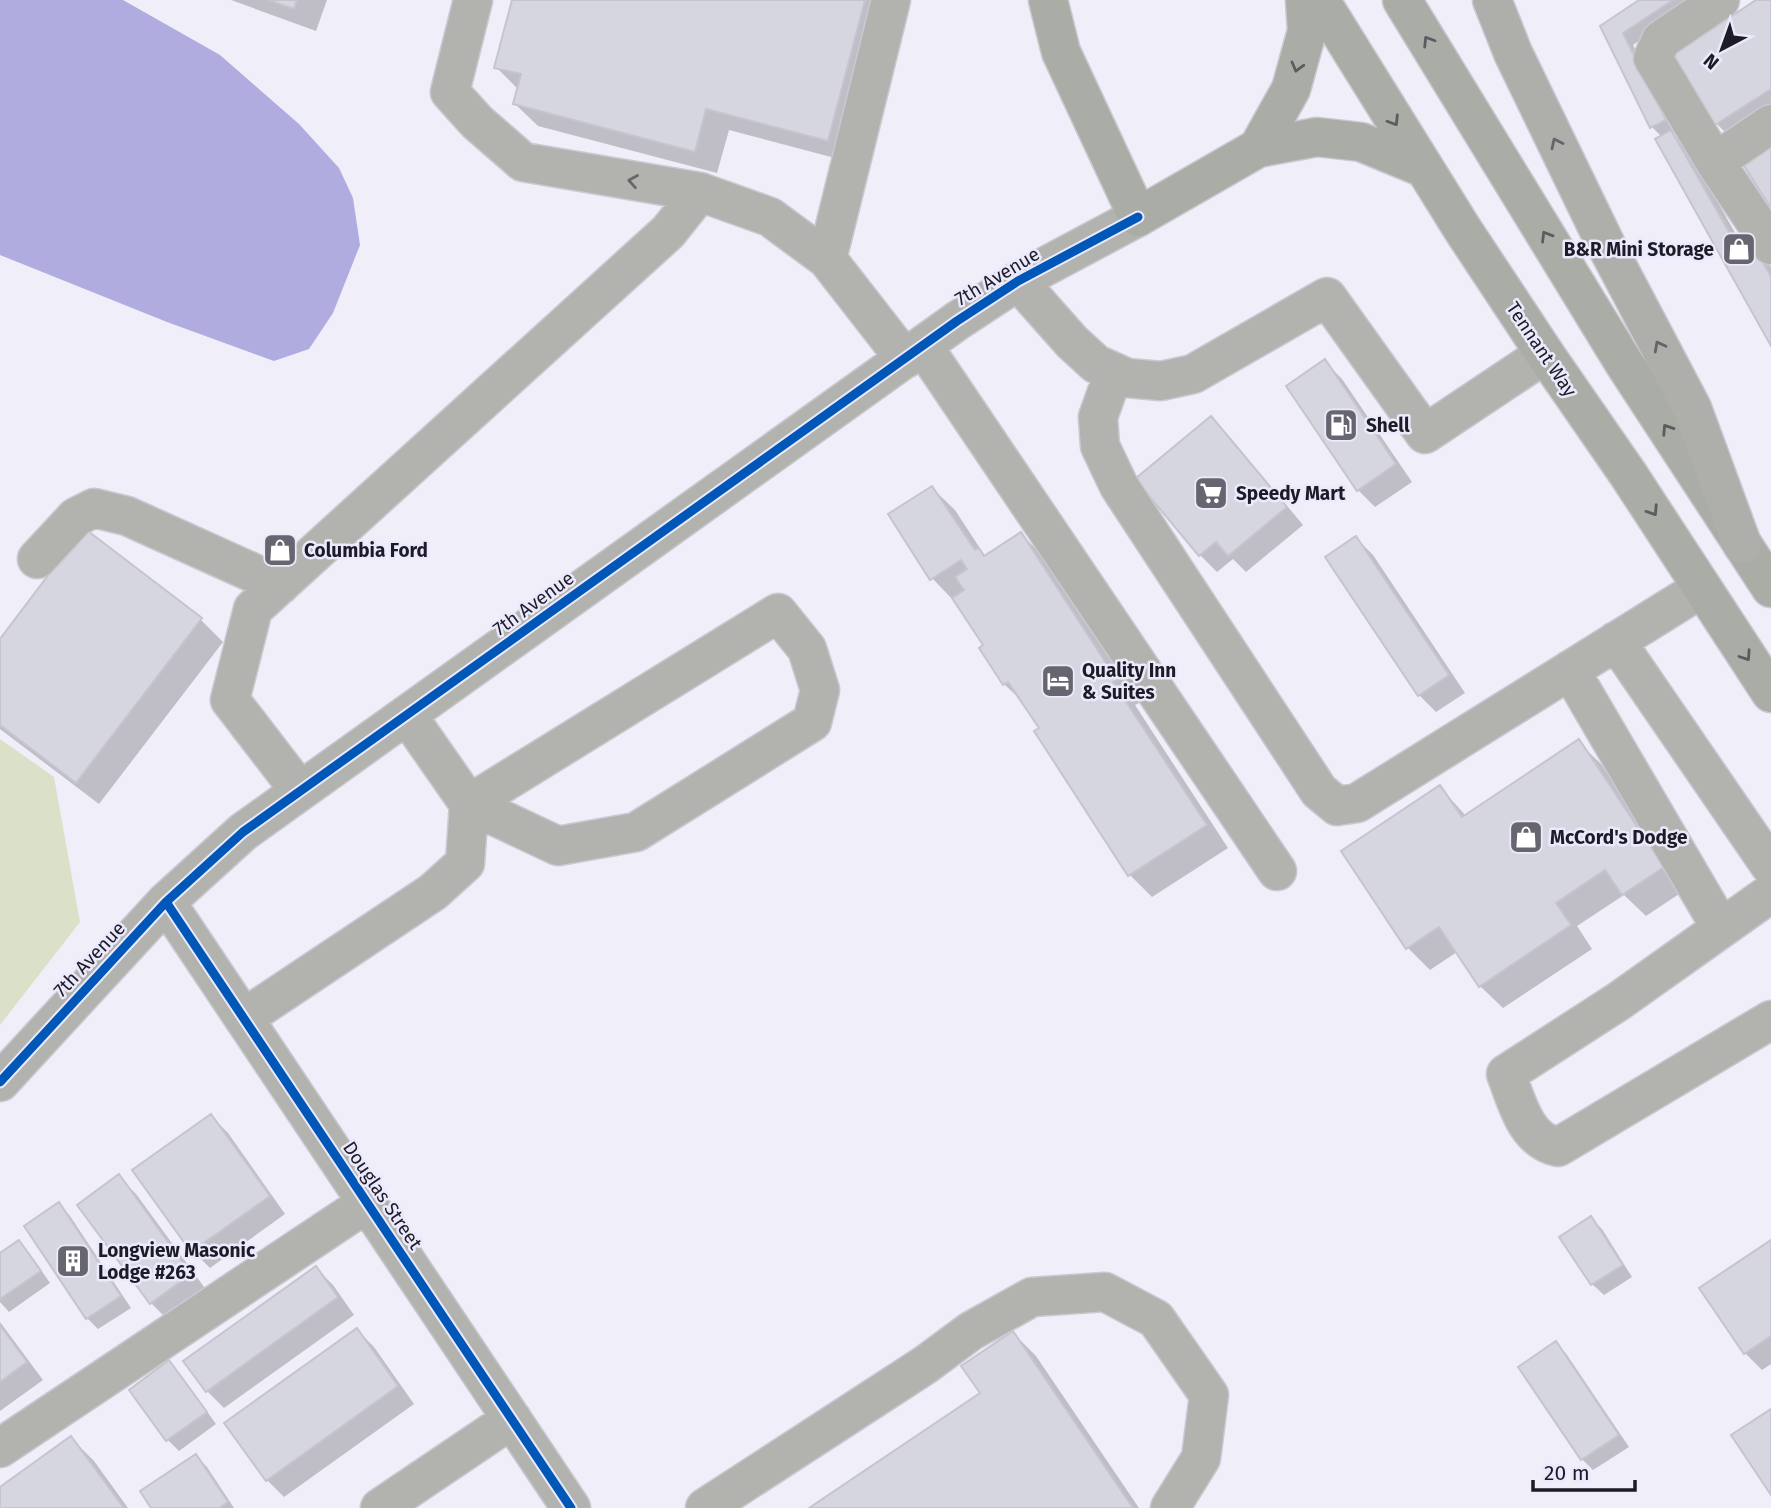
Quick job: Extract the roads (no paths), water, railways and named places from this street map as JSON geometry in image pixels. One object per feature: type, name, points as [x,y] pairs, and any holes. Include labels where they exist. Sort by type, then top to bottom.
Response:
[{"type":"highway","points":[[1492,0],[1513,53],[1605,245],[1692,408],[1742,544]]},
{"type":"main road","points":[[1048,0],[1061,52],[1138,217]]},
{"type":"main road","points":[[1258,148],[1291,89],[1307,31],[1305,0]]},
{"type":"main road","name":"Tennant Way","points":[[1320,0],[1423,168],[1771,693]]},
{"type":"main road","points":[[1402,0],[1624,363],[1771,588]]},
{"type":"main road","points":[[1258,148],[1317,137],[1361,142],[1423,168]]},
{"type":"main road","name":"7th Avenue","points":[[1138,217],[1258,148]]},
{"type":"street","points":[[473,0],[450,92],[477,122],[523,162],[700,192],[770,217],[827,259],[914,353],[1276,871]]},
{"type":"street","points":[[827,259],[891,0]]},
{"type":"street","points":[[1720,0],[1661,40],[1653,58],[1715,162],[1771,245]]},
{"type":"street","points":[[1715,162],[1771,124]]},
{"type":"street","points":[[300,791],[230,700],[253,609],[668,232],[700,192]]},
{"type":"street","name":"7th Avenue","points":[[0,1082],[166,902],[243,832],[1018,281],[1138,217]]},
{"type":"street","points":[[1018,281],[1096,365],[1127,378],[1160,381],[1193,374],[1327,297],[1425,434],[1545,354]]},
{"type":"street","points":[[1114,372],[1098,417],[1100,446],[1119,485],[1319,791],[1337,806],[1357,803],[1702,588]]},
{"type":"street","points":[[37,559],[76,517],[94,508],[127,516],[279,585]]},
{"type":"street","points":[[407,715],[469,804],[558,846],[636,832],[812,722],[820,690],[807,649],[778,613],[469,804]]},
{"type":"street","points":[[1616,642],[1771,867]]},
{"type":"street","points":[[1570,670],[1721,928]]},
{"type":"street","points":[[244,1018],[433,892],[465,863],[469,804]]},
{"type":"street","points":[[1771,893],[1598,1015],[1506,1074],[1522,1116],[1534,1135],[1548,1145],[1558,1147],[1771,1020]]},
{"type":"street","name":"Douglas Street","points":[[166,902],[571,1508]]},
{"type":"street","points":[[1484,1063],[1586,998],[1598,1015]]},
{"type":"street","points":[[0,1448],[367,1203]]},
{"type":"street","points":[[705,1508],[925,1365],[971,1331],[1032,1297],[1105,1292],[1156,1319],[1209,1395],[1201,1458],[1170,1508]]},
{"type":"street","points":[[380,1508],[512,1419]]},
{"type":"place","name":"B&R Mini Storage","points":[[1739,249]]},
{"type":"place","name":"Shell","points":[[1341,425]]},
{"type":"place","name":"Speedy Mart","points":[[1211,493]]},
{"type":"place","name":"Columbia Ford","points":[[280,550]]},
{"type":"place","name":"Quality Inn & Suites","points":[[1058,681]]},
{"type":"place","name":"McCord's Dodge","points":[[1526,837]]},
{"type":"place","name":"Longview Masonic Lodge #263","points":[[73,1261]]}]
